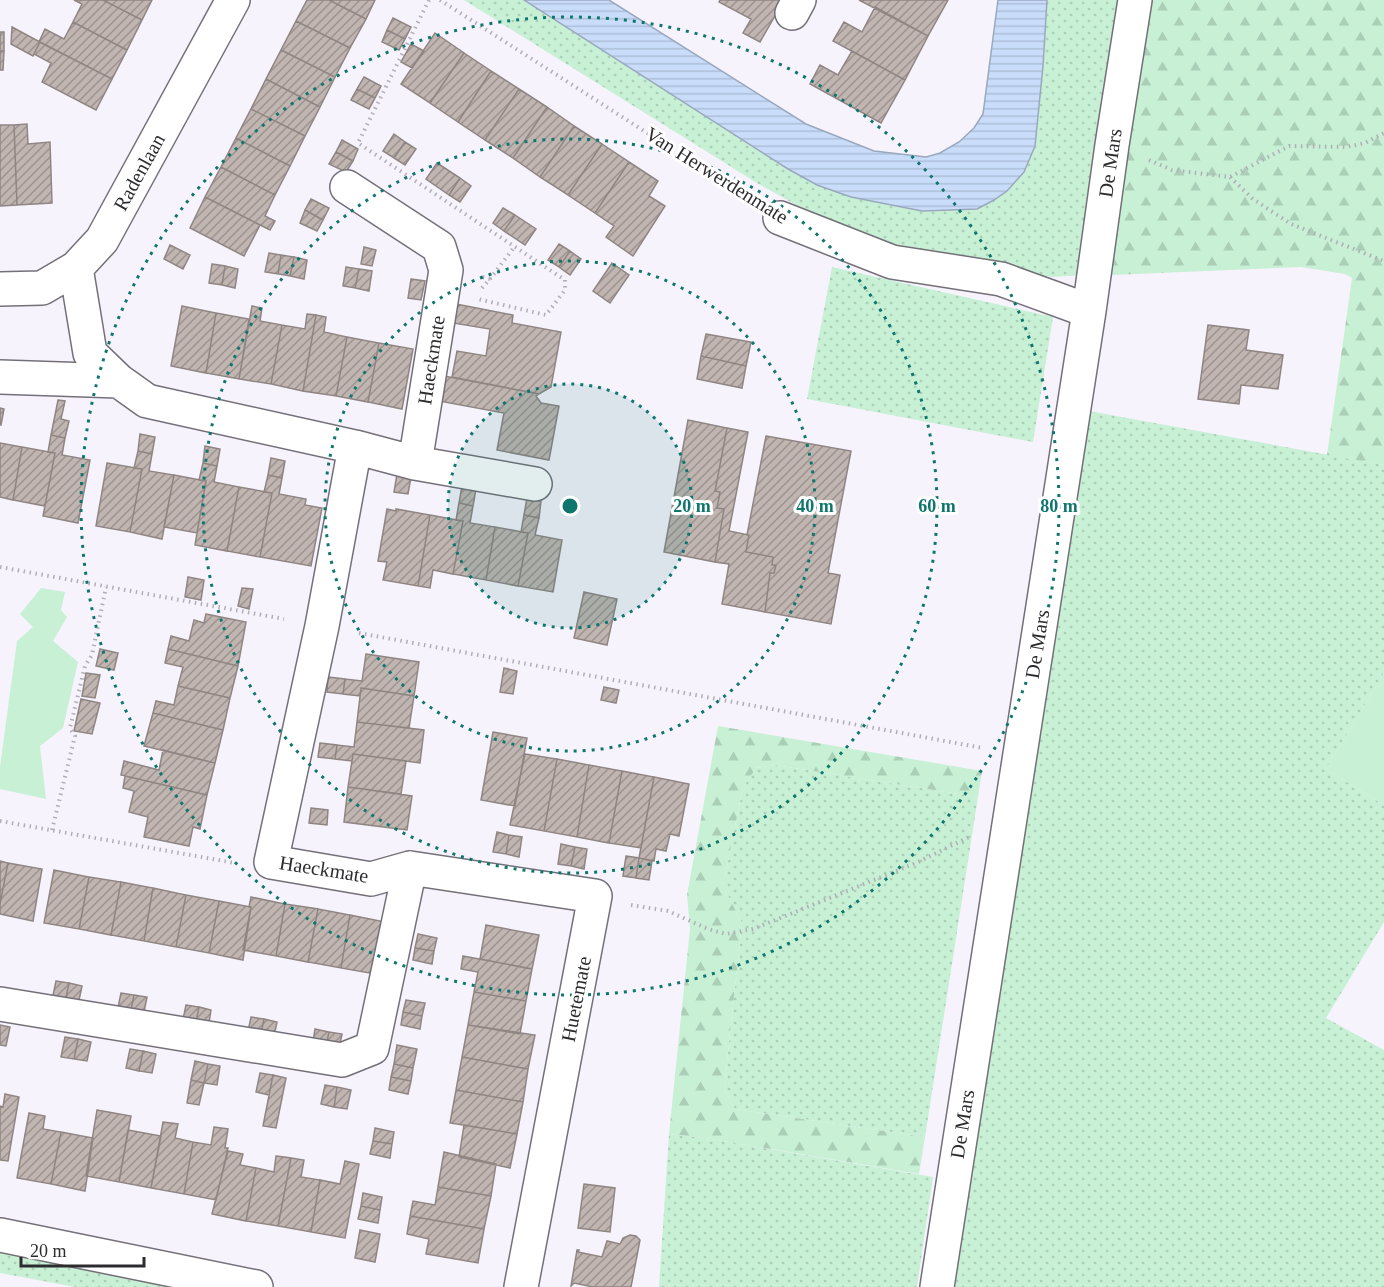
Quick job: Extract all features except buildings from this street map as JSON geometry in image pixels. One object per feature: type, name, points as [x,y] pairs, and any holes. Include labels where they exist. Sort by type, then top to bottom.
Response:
[{"type":"street","name":"Radenlaan","points":[[0,289],[42,288],[76,268],[102,240],[233,0]]},
{"type":"street","name":"De Mars","points":[[937,1287],[1089,311],[1135,0]]},
{"type":"street","points":[[347,187],[439,247],[443,262]]},
{"type":"street","name":"Van Herwerdenmate","points":[[780,218],[892,262],[1001,279],[1089,311]]},
{"type":"street","name":"Haeckmate","points":[[415,463],[446,270],[443,262]]},
{"type":"street","points":[[76,268],[90,353],[120,381],[147,401],[355,447],[415,463],[535,484]]},
{"type":"street","points":[[0,377],[120,381]]},
{"type":"street","name":"Haeckmate","points":[[355,447],[322,626],[270,862],[371,879],[410,868]]},
{"type":"street","points":[[0,1004],[342,1060],[372,1048],[410,868],[595,896],[595,899]]},
{"type":"street","name":"Huetemate","points":[[521,1287],[595,899]]},
{"type":"street","points":[[0,1235],[256,1287]]},
{"type":"path","points":[[429,0],[358,143],[515,246],[565,280],[565,290],[546,315],[474,298],[515,246]]},
{"type":"path","name":"Van Herwerdenmate","points":[[440,0],[780,218]]},
{"type":"path","points":[[1112,145],[1172,170],[1230,177],[1289,146],[1346,147],[1365,143],[1384,133]]},
{"type":"path","points":[[1230,177],[1253,199],[1291,224],[1384,261]]},
{"type":"path","points":[[443,262],[490,279]]},
{"type":"path","points":[[0,567],[1020,755]]},
{"type":"path","points":[[52,830],[75,736],[70,728],[84,666],[92,655],[106,587]]},
{"type":"path","points":[[595,899],[668,911],[708,929],[726,934],[753,929],[915,863],[1010,819]]},
{"type":"path","points":[[0,821],[258,867],[270,862]]},
{"type":"green space","points":[[464,0],[524,0],[788,169],[817,185],[851,197],[922,211],[977,209],[1007,191],[1024,172],[1035,146],[1047,0],[1124,0],[1084,275],[1052,277],[942,258],[853,237],[757,183]]},
{"type":"green space","points":[[1149,0],[1384,0],[1384,465],[1327,455],[1352,278],[1345,274],[1301,267],[1103,274]]},
{"type":"green space","points":[[832,267],[1053,317],[1033,442],[807,399]]},
{"type":"green space","points":[[1089,411],[1384,465],[1384,673],[1326,769],[1384,805],[1384,922],[1326,1018],[1384,1050],[1384,1287],[951,1287]]},
{"type":"green space","points":[[41,588],[65,592],[61,610],[67,617],[53,641],[78,662],[63,728],[40,746],[46,799],[0,789],[0,767],[17,641],[33,627],[20,614]]},
{"type":"green space","points":[[1384,673],[1384,805],[1326,769]]},
{"type":"green space","points":[[718,726],[982,771],[978,797],[775,765],[756,768],[743,787],[723,886],[742,923],[724,1089],[735,1109],[925,1137],[919,1174],[669,1134],[690,929],[687,895]]},
{"type":"green space","points":[[775,765],[978,797],[925,1137],[735,1109],[724,1089],[742,923],[723,886],[743,787],[756,768]]},
{"type":"green space","points":[[669,1134],[705,1138],[933,1177],[917,1287],[659,1287]]},
{"type":"green space","points":[[0,1250],[191,1287],[75,1287],[0,1273]]},
{"type":"water","points":[[524,0],[609,0],[806,124],[874,151],[926,157],[940,153],[959,142],[974,128],[983,114],[998,0],[1047,0],[1035,146],[1024,172],[1007,191],[977,209],[922,211],[851,197],[817,185],[788,169]]}]
